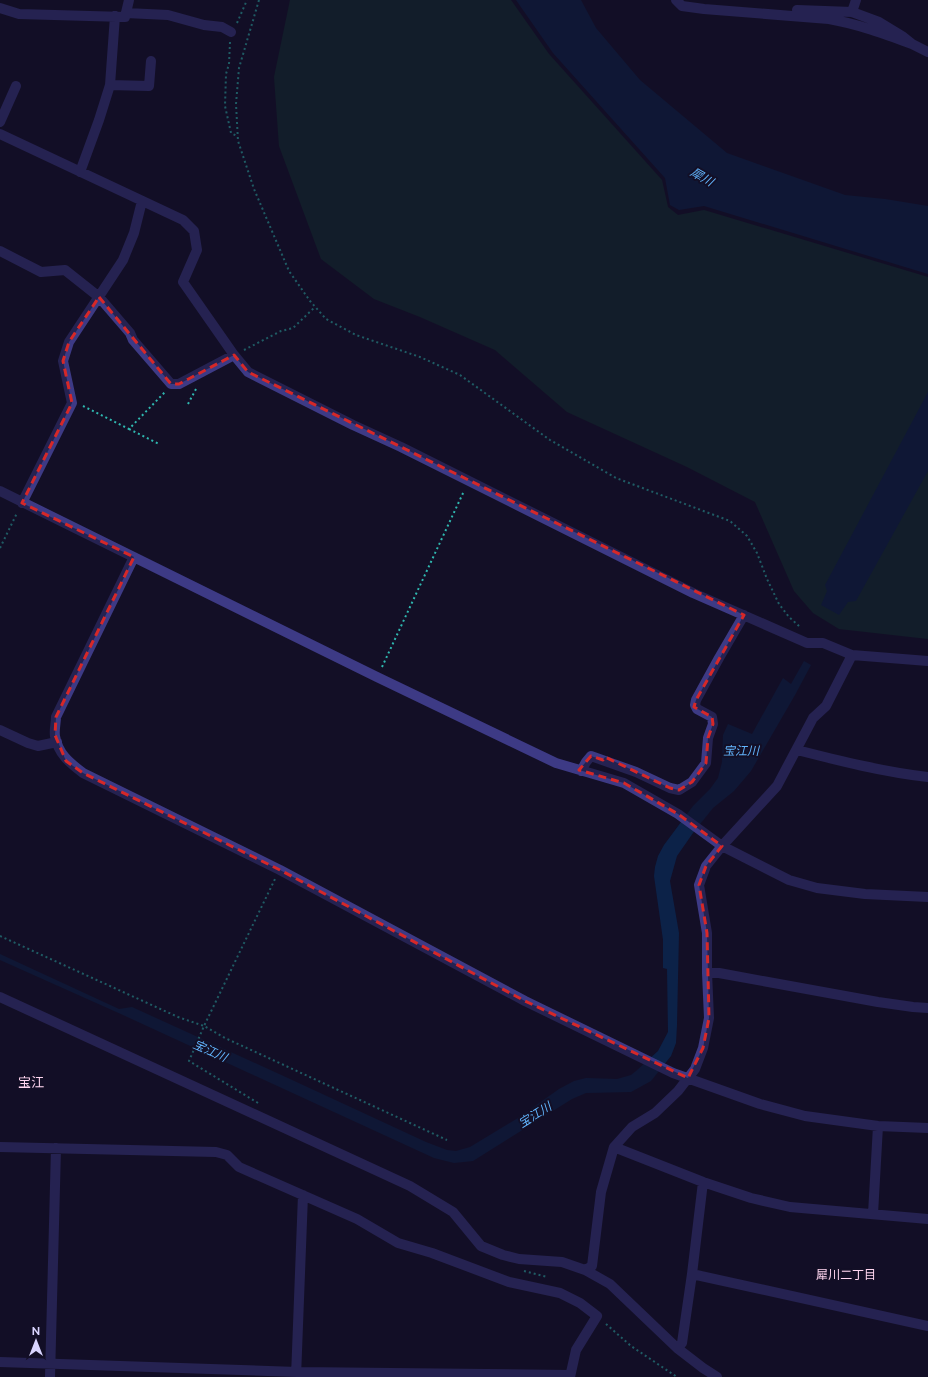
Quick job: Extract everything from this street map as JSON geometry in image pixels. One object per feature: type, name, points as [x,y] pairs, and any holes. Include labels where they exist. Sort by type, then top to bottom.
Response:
[{"type":"street","points":[[0,8],[19,14],[125,17],[129,0]]},
{"type":"street","points":[[676,0],[682,6],[704,9],[829,19],[844,22],[880,32],[912,44],[928,52]]},
{"type":"street","points":[[852,12],[856,0]]},
{"type":"street","points":[[775,14],[793,10],[852,12],[879,22],[912,44]]},
{"type":"street","points":[[126,13],[168,14],[204,25],[222,27],[231,36]]},
{"type":"street","points":[[80,172],[100,120],[110,86],[115,16]]},
{"type":"street","points":[[110,86],[149,86],[151,61]]},
{"type":"street","points":[[0,122],[16,86]]},
{"type":"street","points":[[0,134],[183,220],[194,231],[197,250],[183,282],[234,355],[248,372],[693,593],[807,643],[823,643],[852,655],[928,661]]},
{"type":"street","points":[[22,502],[72,403],[63,361],[69,342],[123,260],[134,233],[142,201]]},
{"type":"street","points":[[0,251],[41,272],[66,270],[99,297],[130,333],[133,340],[171,384],[179,384],[234,355]]},
{"type":"street","points":[[0,491],[556,763],[624,783],[678,814],[718,843],[789,880],[817,888],[864,894],[928,897]]},
{"type":"street","points":[[134,557],[56,717],[55,735],[57,742],[66,761],[83,774],[280,870],[525,1001],[673,1073],[734,1096],[804,1116],[878,1126],[928,1128]]},
{"type":"street","points":[[581,771],[591,756],[636,772],[670,788],[679,790],[692,782],[706,763],[708,738],[713,724],[712,717],[698,709],[695,705],[696,700],[744,615]]},
{"type":"street","points":[[585,1270],[592,1266],[602,1192],[614,1147],[632,1127],[655,1113],[678,1091],[695,1069],[703,1048],[709,1018],[707,934],[699,885],[706,866],[718,843],[777,786],[813,718],[826,706],[852,655]]},
{"type":"street","points":[[0,730],[38,746],[57,742]]},
{"type":"street","points":[[797,750],[826,758],[901,774],[928,777]]},
{"type":"street","points":[[707,973],[719,973],[885,1003],[928,1008]]},
{"type":"street","points":[[0,997],[410,1186],[453,1212],[481,1246],[503,1256],[562,1262],[585,1270],[610,1284],[677,1348],[717,1377]]},
{"type":"street","points":[[873,1214],[878,1126]]},
{"type":"street","points":[[0,1147],[216,1152],[227,1155],[239,1167],[357,1219],[398,1243],[432,1253],[508,1282],[560,1293],[580,1303],[597,1316],[576,1350],[570,1376],[296,1375],[0,1362]]},
{"type":"street","points":[[614,1147],[703,1182],[751,1198],[790,1207],[928,1218]]},
{"type":"street","points":[[50,1377],[56,1148]]},
{"type":"street","points":[[677,1348],[682,1343],[703,1182]]},
{"type":"street","points":[[296,1375],[303,1195]]},
{"type":"street","points":[[692,1274],[928,1326]]},
{"type":"path","points":[[237,136],[231,133],[225,106],[226,74],[229,64],[231,36],[247,0]]},
{"type":"path","points":[[258,0],[240,68],[236,104],[237,136],[254,189],[289,271],[310,302],[326,319],[356,335],[420,357],[460,375],[550,440],[616,478],[730,521],[747,536],[757,553],[779,604],[789,617],[801,628]]},
{"type":"path","points":[[234,355],[281,331],[293,328],[315,307]]},
{"type":"path","points":[[129,429],[171,384]]},
{"type":"path","points":[[72,403],[79,404],[159,444]]},
{"type":"path","points":[[378,677],[468,481]]},
{"type":"path","points":[[0,548],[22,502]]},
{"type":"path","points":[[259,1103],[189,1061],[204,1026],[280,870]]},
{"type":"path","points":[[0,936],[178,1017],[204,1026],[225,1038],[447,1140]]},
{"type":"path","points":[[597,1316],[631,1346],[678,1377]]},
{"type":"highlighted area","points":[[99,297],[171,384],[179,384],[234,355],[248,372],[744,615],[696,700],[694,707],[712,717],[713,724],[708,738],[706,763],[692,782],[679,790],[670,788],[605,757],[603,760],[591,756],[579,770],[624,783],[678,814],[722,846],[706,866],[699,885],[707,933],[709,1018],[703,1048],[688,1078],[525,1001],[280,870],[83,773],[66,761],[55,735],[56,717],[134,557],[22,503],[72,403],[63,361],[69,342]]},
{"type":"green space","points":[[290,0],[511,0],[549,54],[662,180],[668,207],[678,215],[704,210],[928,277],[928,639],[839,629],[813,613],[794,591],[755,502],[687,467],[567,412],[495,350],[420,317],[374,299],[321,259],[279,146],[274,77]]},
{"type":"water","name":"犀川","points":[[516,0],[581,0],[596,28],[640,80],[727,153],[845,195],[885,199],[928,206],[928,274],[704,206],[679,210],[670,205],[665,178],[553,53]]},
{"type":"water","points":[[928,392],[928,471],[856,601],[848,602],[839,615],[821,605],[827,591],[825,585]]},
{"type":"water","name":"宝江川","points":[[804,661],[811,665],[751,771],[734,791],[713,808],[677,856],[670,881],[679,933],[676,1043],[671,1056],[651,1081],[631,1092],[586,1093],[572,1099],[473,1161],[454,1163],[434,1158],[0,960],[0,954],[119,1009],[132,1007],[426,1142],[447,1150],[456,1151],[470,1147],[518,1118],[559,1089],[574,1081],[586,1078],[617,1079],[631,1075],[658,1051],[668,1032],[667,969],[663,968],[663,940],[654,876],[658,856],[664,845],[693,806],[710,789],[718,778],[722,762],[723,735],[728,724],[752,734],[783,678],[791,684]]},
{"type":"district","name":"宝江","points":[[31,1082]]},
{"type":"district","name":"犀川二丁目","points":[[846,1275]]}]
